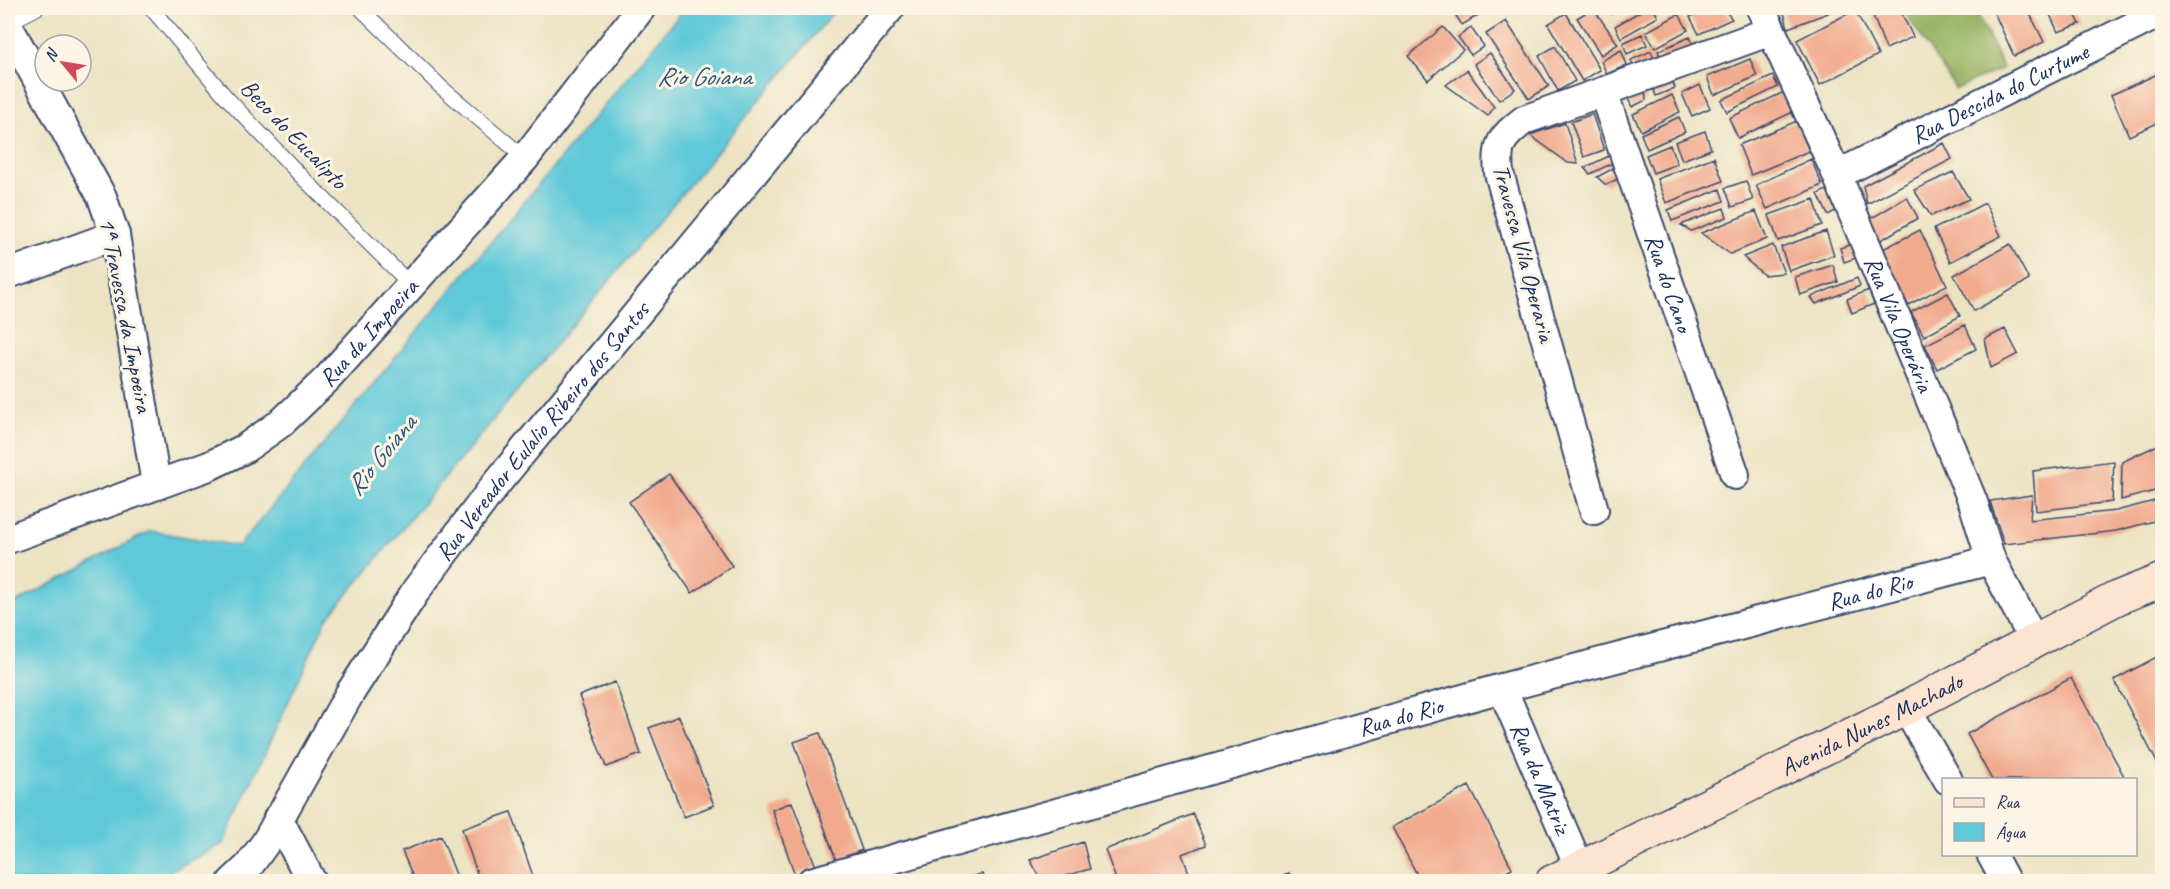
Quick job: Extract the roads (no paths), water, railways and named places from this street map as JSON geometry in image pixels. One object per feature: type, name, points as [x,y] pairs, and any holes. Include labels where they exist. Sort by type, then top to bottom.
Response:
[{"type":"street","name":"Rua da Impoeira","points":[[8,540],[209,466],[243,449],[281,423],[327,379],[525,158],[641,8]]},
{"type":"street","name":"Rua Vereador Eulalio Ribeiro dos Santos","points":[[232,882],[248,867],[266,842],[350,693],[417,589],[496,484],[890,8]]},
{"type":"street","name":"Rua Descida do Curtume","points":[[1837,175],[2163,12]]},
{"type":"street","name":"Rua Vila Operária","points":[[1766,19],[1837,175],[1973,502],[1991,560],[2034,641]]},
{"type":"street","name":"Travessa Vila Operaria","points":[[1594,510],[1499,173],[1497,152],[1507,133],[1524,120],[1603,92],[1766,19]]},
{"type":"street","name":"1ª Travessa da Impoeira","points":[[8,24],[102,197],[115,235],[156,484]]},
{"type":"street","name":"Rua do Cano","points":[[1603,92],[1735,475]]},
{"type":"street","points":[[8,274],[115,235]]},
{"type":"street","name":"Rua do Rio","points":[[811,882],[860,875],[1502,688],[1991,560]]},
{"type":"street","name":"Avenida Nunes Machado","points":[[1572,877],[1906,708],[2116,598],[2163,580]]},
{"type":"street","name":"Rua da Matriz","points":[[1502,688],[1572,877]]},
{"type":"street","points":[[1906,708],[1947,778]]},
{"type":"street","points":[[278,818],[312,882]]},
{"type":"street","points":[[1992,856],[2006,882]]},
{"type":"lane","points":[[8,24],[37,8]]},
{"type":"lane","name":"Beco do Eucalipto","points":[[151,8],[226,97],[299,174],[411,285]]},
{"type":"lane","points":[[360,8],[441,87],[525,158]]},
{"type":"water","name":"Rio Goiana","points":[[685,8],[837,8],[326,620],[223,844],[151,881],[8,881],[8,607],[150,531],[239,546]]}]
